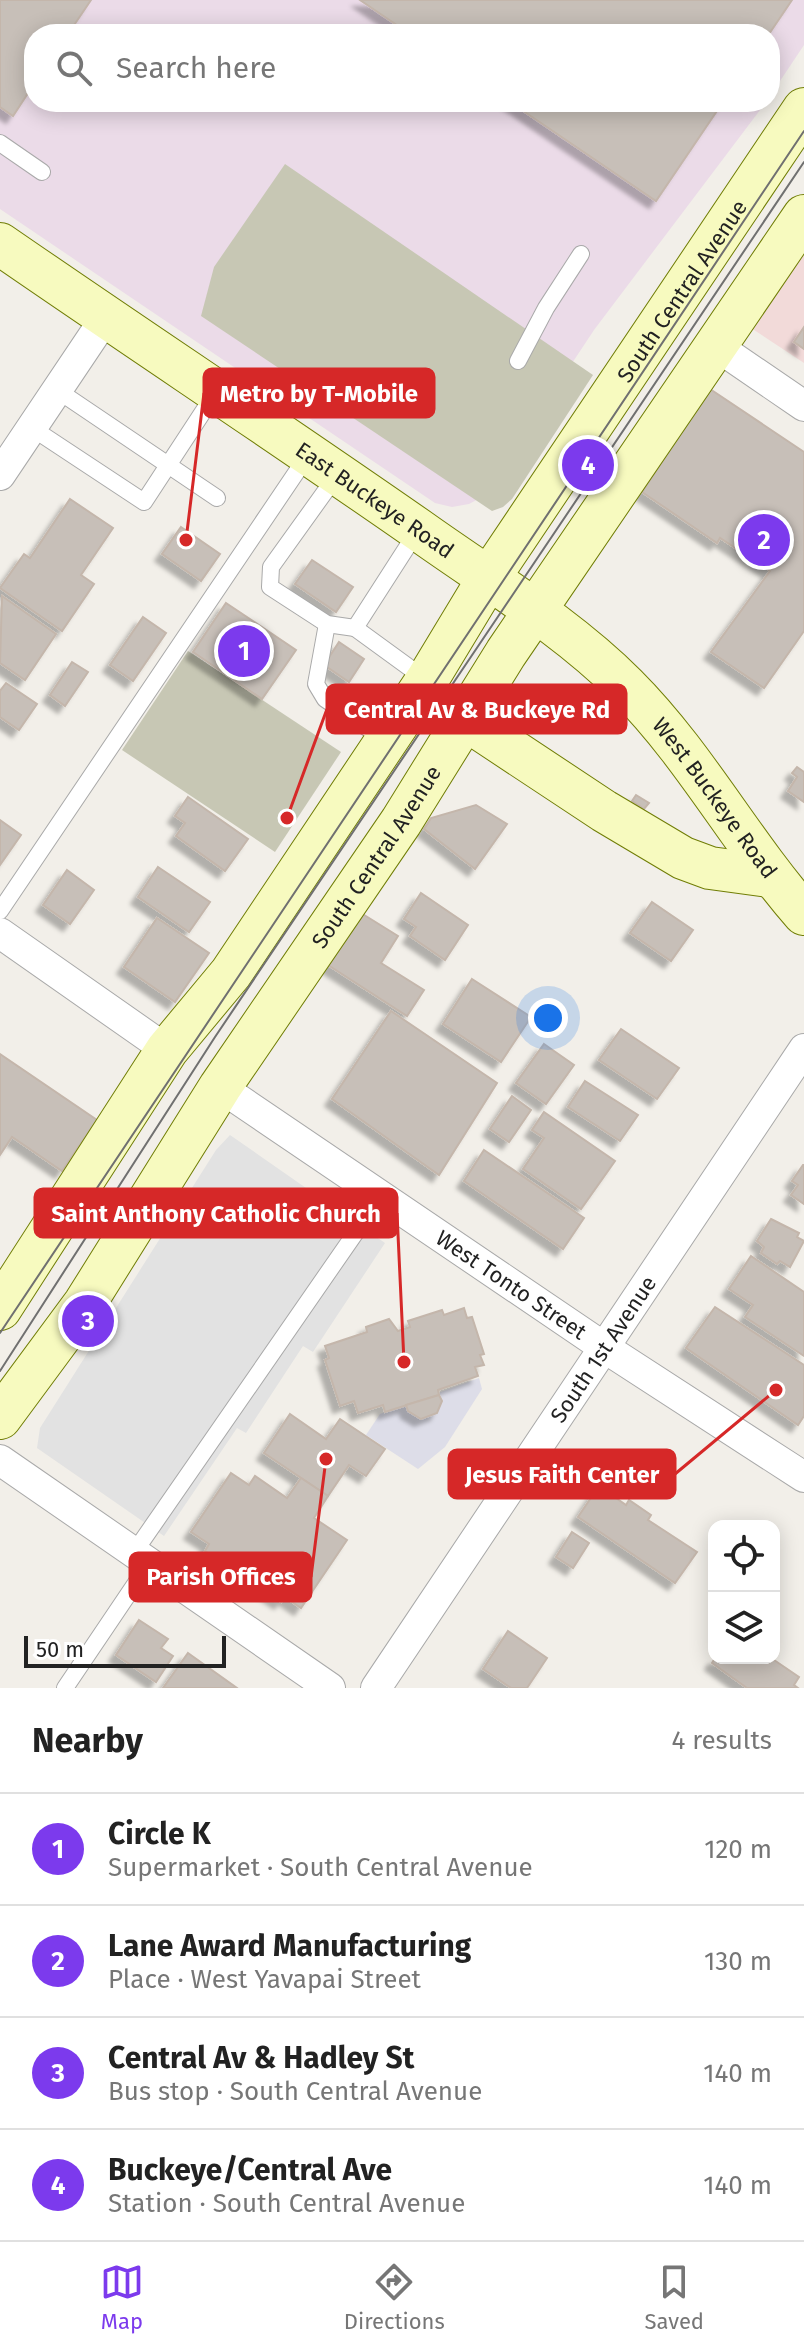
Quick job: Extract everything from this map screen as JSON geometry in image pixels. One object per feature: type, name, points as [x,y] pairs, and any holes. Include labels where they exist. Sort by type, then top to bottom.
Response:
[{"type":"main road","name":"South Central Avenue","points":[[0,1418],[85,1303],[220,1087],[401,822],[465,719],[512,595],[804,109]]},
{"type":"main road","name":"South Central Avenue","points":[[0,1309],[167,1050],[231,973],[427,680],[512,595],[715,345],[804,216]]},
{"type":"main road","name":"East Buckeye Road","points":[[0,244],[512,595]]},
{"type":"main road","name":"West Buckeye Road","points":[[512,595],[593,657],[653,714],[689,758],[770,876],[804,914]]},
{"type":"main road","points":[[465,719],[604,811],[683,858],[710,868],[770,876]]},
{"type":"street","points":[[0,475],[106,317]]},
{"type":"street","points":[[715,345],[804,406]]},
{"type":"street","points":[[0,933],[167,1050]]},
{"type":"street","name":"South 1st Avenue","points":[[376,1688],[804,1049]]},
{"type":"street","name":"West Tonto Street","points":[[220,1087],[605,1348],[804,1477]]},
{"type":"street","points":[[0,1460],[330,1688]]},
{"type":"lane","points":[[0,143],[42,172]]},
{"type":"lane","points":[[518,361],[546,308],[581,254]]},
{"type":"lane","points":[[57,390],[217,498]]},
{"type":"lane","points":[[32,428],[144,502],[216,391]]},
{"type":"lane","points":[[323,463],[271,567],[270,587],[327,624],[355,628],[427,680]]},
{"type":"lane","points":[[0,911],[323,463]]},
{"type":"lane","points":[[355,628],[418,530]]},
{"type":"lane","points":[[327,624],[316,684],[325,699],[386,741]]},
{"type":"lane","points":[[65,1688],[140,1559],[381,1196]]},
{"type":"shaded area","points":[[0,0],[804,0],[804,45],[780,81],[780,24],[24,24],[24,112],[758,112],[594,330],[484,496],[469,504],[452,507],[435,503],[0,209]]},
{"type":"shaded area","points":[[285,164],[593,375],[512,499],[503,507],[492,511],[201,316],[214,267]]},
{"type":"shaded area","points":[[804,247],[804,363],[751,328]]},
{"type":"shaded area","points":[[188,651],[341,752],[275,852],[122,750]]},
{"type":"shaded area","points":[[230,1135],[385,1243],[313,1352],[303,1346],[246,1433],[237,1428],[164,1536],[37,1448],[40,1428],[216,1150]]},
{"type":"shaded area","points":[[479,1378],[482,1389],[445,1447],[418,1469],[366,1435],[380,1414]]},
{"type":"building","points":[[0,0],[91,0],[75,24],[24,24],[24,99],[13,116],[0,107]]},
{"type":"building","points":[[360,0],[792,0],[776,24],[395,24]]},
{"type":"building","points":[[525,112],[716,112],[656,201]]},
{"type":"building","points":[[804,327],[804,349],[794,342]]},
{"type":"building","points":[[710,389],[804,452],[804,631],[764,688],[711,652],[770,571],[720,538],[717,543],[642,492]]},
{"type":"building","points":[[70,499],[113,528],[81,575],[94,584],[62,631],[0,588],[24,554],[30,558]]},
{"type":"building","points":[[181,527],[220,554],[201,581],[162,554]]},
{"type":"building","points":[[312,560],[353,587],[336,612],[295,584]]},
{"type":"building","points":[[2,596],[56,634],[25,680],[0,663]]},
{"type":"building","points":[[226,603],[296,650],[262,699],[193,652]]},
{"type":"building","points":[[143,617],[166,633],[133,681],[110,665]]},
{"type":"building","points":[[339,642],[364,659],[349,682],[324,665]]},
{"type":"building","points":[[72,662],[88,672],[65,706],[50,695]]},
{"type":"building","points":[[6,683],[37,704],[19,730],[0,717],[0,691]]},
{"type":"building","points":[[797,767],[804,772],[804,802],[788,791],[797,777],[792,773]]},
{"type":"building","points":[[636,795],[649,803],[644,809],[632,801]]},
{"type":"building","points":[[188,797],[248,839],[225,871],[176,836],[185,823],[175,816]]},
{"type":"building","points":[[476,805],[507,824],[475,869],[424,829],[431,818]]},
{"type":"building","points":[[0,820],[21,835],[0,865]]},
{"type":"building","points":[[158,867],[210,902],[189,932],[138,897]]},
{"type":"building","points":[[67,870],[94,890],[70,924],[43,905]]},
{"type":"building","points":[[421,893],[468,925],[445,960],[410,936],[416,927],[404,919]]},
{"type":"building","points":[[652,902],[693,930],[671,961],[630,933]]},
{"type":"building","points":[[361,913],[398,936],[381,963],[424,990],[407,1016],[328,965]]},
{"type":"building","points":[[157,918],[209,953],[175,1002],[124,967]]},
{"type":"building","points":[[472,979],[531,1017],[501,1062],[443,1024]]},
{"type":"building","points":[[391,1011],[497,1083],[439,1175],[332,1099]]},
{"type":"building","points":[[621,1029],[679,1068],[657,1099],[599,1060]]},
{"type":"building","points":[[544,1044],[574,1065],[546,1104],[516,1083]]},
{"type":"building","points":[[0,1054],[97,1120],[62,1171],[12,1137],[0,1155]]},
{"type":"building","points":[[585,1081],[638,1115],[620,1141],[568,1107]]},
{"type":"building","points":[[512,1096],[531,1110],[509,1142],[490,1129]]},
{"type":"building","points":[[544,1112],[615,1161],[581,1209],[523,1169],[544,1138],[532,1130]]},
{"type":"building","points":[[484,1150],[584,1218],[563,1249],[464,1181]]},
{"type":"building","points":[[803,1165],[804,1204],[791,1195],[798,1185],[792,1181]]},
{"type":"building","points":[[771,1219],[799,1233],[797,1237],[804,1241],[790,1267],[780,1261],[777,1264],[761,1253],[764,1247],[757,1241]]},
{"type":"building","points":[[751,1256],[804,1292],[804,1356],[745,1317],[753,1305],[729,1289]]},
{"type":"building","points":[[715,1307],[804,1365],[804,1416],[798,1425],[686,1348]]},
{"type":"building","points":[[464,1308],[467,1318],[472,1317],[484,1354],[480,1355],[484,1365],[475,1367],[478,1376],[438,1390],[439,1395],[385,1412],[383,1405],[358,1413],[354,1401],[340,1406],[325,1360],[329,1358],[325,1346],[367,1332],[366,1327],[389,1319],[398,1331],[410,1327],[408,1321],[442,1310],[444,1315]]},
{"type":"building","points":[[439,1395],[442,1401],[437,1413],[421,1419],[408,1411],[406,1405]]},
{"type":"building","points":[[290,1414],[326,1439],[340,1419],[385,1449],[366,1476],[349,1465],[328,1496],[264,1453]]},
{"type":"building","points":[[231,1473],[249,1485],[255,1476],[287,1498],[301,1478],[328,1496],[314,1518],[347,1540],[301,1608],[285,1597],[281,1602],[205,1551],[209,1544],[191,1532]]},
{"type":"building","points":[[599,1486],[626,1505],[629,1500],[651,1515],[648,1520],[697,1552],[675,1583],[578,1517]]},
{"type":"building","points":[[572,1532],[589,1543],[573,1568],[556,1557]]},
{"type":"building","points":[[139,1620],[168,1639],[161,1648],[173,1656],[156,1682],[116,1655]]},
{"type":"building","points":[[508,1631],[547,1658],[527,1688],[511,1688],[483,1669]]},
{"type":"building","points":[[188,1653],[237,1688],[163,1688]]},
{"type":"building","points":[[713,1664],[780,1664],[799,1677],[794,1685],[798,1688],[747,1688]]},
{"type":"tram line","points":[[0,1333],[804,131]]},
{"type":"tram line","points":[[0,1371],[215,1037],[804,162]]},
{"type":"place","name":"Buckeye/Central Ave","points":[[588,465]]},
{"type":"place","name":"Metro by T-Mobile","points":[[186,540]]},
{"type":"place","name":"Lane Award Manufacturing","points":[[764,540]]},
{"type":"place","name":"Circle K","points":[[244,651]]},
{"type":"place","name":"Central Av & Buckeye Rd","points":[[287,818]]},
{"type":"place","name":"Central Av & Hadley St","points":[[88,1321]]},
{"type":"place","name":"Saint Anthony Catholic Church","points":[[404,1362]]},
{"type":"place","name":"Jesus Faith Center","points":[[776,1390]]},
{"type":"place","name":"Parish Offices","points":[[326,1459]]}]
